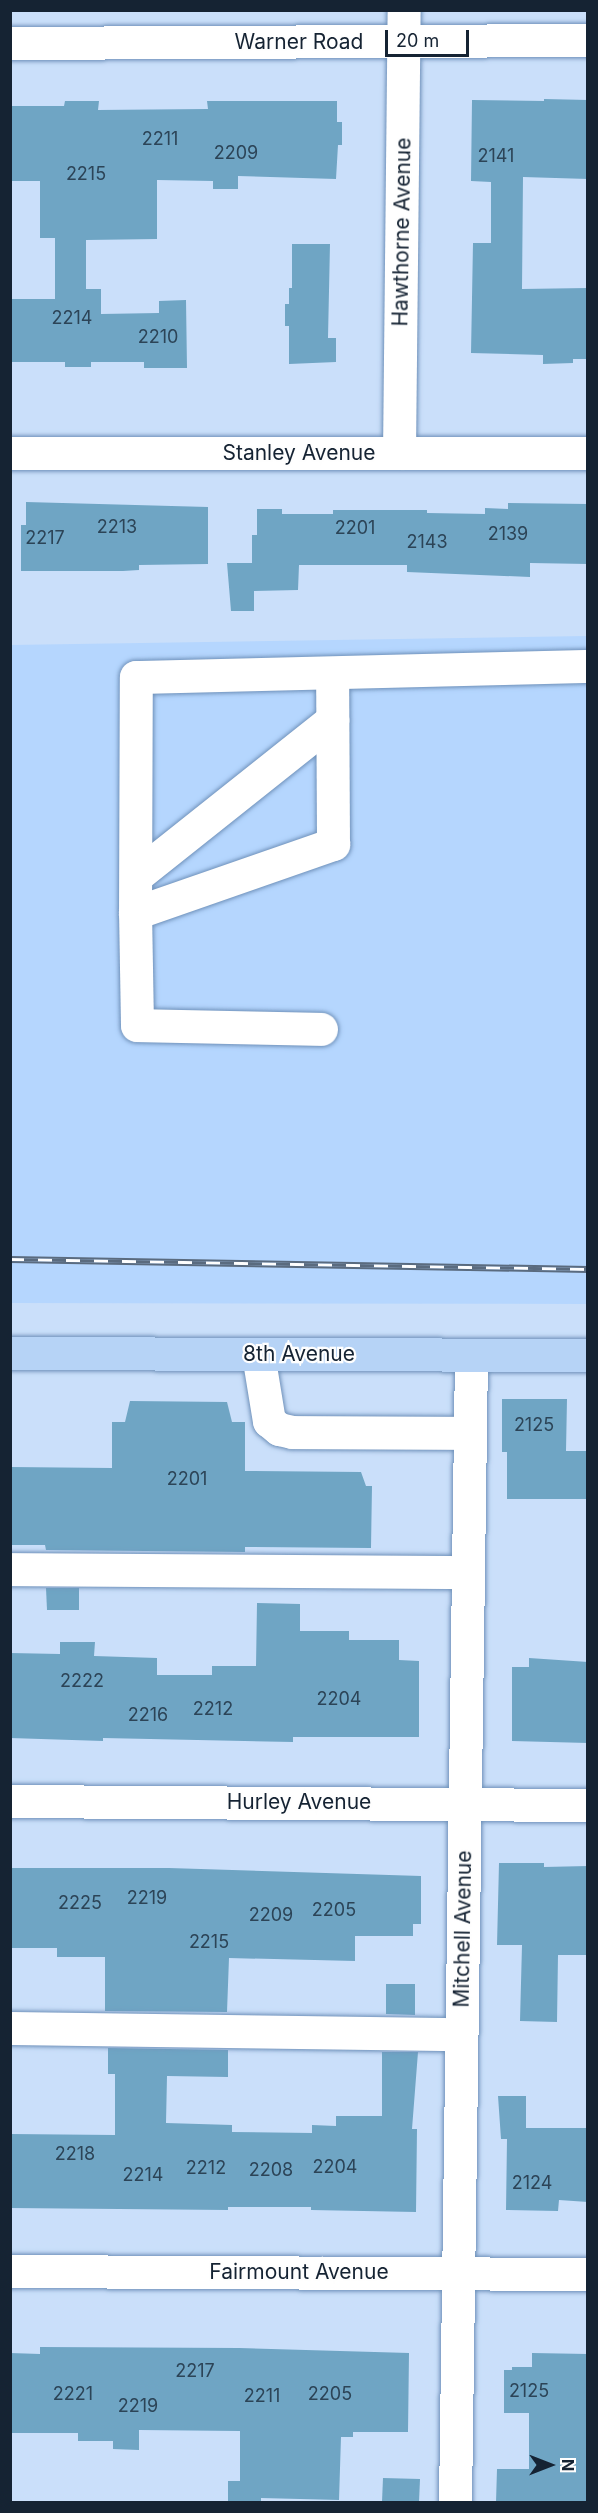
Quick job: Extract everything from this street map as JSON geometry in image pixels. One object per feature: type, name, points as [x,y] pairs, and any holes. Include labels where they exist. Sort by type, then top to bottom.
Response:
[{"type":"main road","name":"8th Avenue","points":[[10,1353],[588,1355]]},
{"type":"street","name":"Warner Road","points":[[10,43],[404,26],[588,40]]},
{"type":"street","name":"Hawthorne Avenue","points":[[399,453],[404,26]]},
{"type":"street","name":"Stanley Avenue","points":[[10,453],[588,453]]},
{"type":"street","points":[[321,1029],[137,1024],[136,677],[588,666]]},
{"type":"street","points":[[135,913],[333,844],[332,674]]},
{"type":"street","points":[[136,876],[332,720]]},
{"type":"street","points":[[258,1354],[269,1421],[279,1429],[292,1432],[470,1433]]},
{"type":"street","name":"Mitchell Avenue","points":[[454,2502],[471,1355]]},
{"type":"street","points":[[10,1569],[467,1572]]},
{"type":"street","name":"Hurley Avenue","points":[[10,1801],[588,1804]]},
{"type":"street","points":[[10,2028],[461,2034]]},
{"type":"street","name":"Fairmount Avenue","points":[[10,2271],[588,2274]]},
{"type":"shaded area","points":[[587,636],[587,1304],[11,1303],[10,645]]},
{"type":"building","points":[[544,99],[588,100],[588,179],[523,177],[522,289],[588,288],[588,359],[573,359],[573,363],[543,364],[543,355],[471,353],[473,243],[491,243],[491,182],[471,181],[472,100],[544,101]]},
{"type":"building","points":[[65,101],[99,101],[98,110],[208,109],[207,101],[337,101],[337,122],[342,122],[342,145],[338,145],[336,179],[238,176],[238,189],[213,189],[213,181],[157,180],[157,239],[86,240],[86,289],[101,289],[101,314],[159,313],[159,301],[186,300],[187,368],[144,368],[144,362],[91,362],[91,367],[65,367],[65,362],[10,362],[10,299],[55,299],[55,238],[40,238],[40,181],[10,181],[10,106],[64,106]]},
{"type":"building","points":[[292,244],[330,244],[328,338],[336,338],[336,362],[289,364],[289,326],[285,326],[285,304],[289,304],[289,288],[292,288]]},
{"type":"building","points":[[26,502],[208,507],[208,564],[139,565],[139,570],[123,571],[21,571],[21,525],[26,525]]},
{"type":"building","points":[[508,503],[588,504],[588,564],[530,563],[530,577],[407,572],[407,565],[299,565],[298,590],[254,591],[254,611],[231,611],[227,563],[252,563],[252,535],[257,535],[257,509],[282,509],[282,514],[333,514],[333,510],[427,510],[427,513],[485,514],[485,508],[508,509]]},
{"type":"building","points":[[502,1399],[567,1399],[566,1451],[588,1451],[588,1499],[507,1499],[507,1452],[502,1452]]},
{"type":"building","points":[[130,1401],[227,1402],[232,1422],[245,1422],[245,1471],[361,1472],[366,1486],[372,1486],[371,1548],[245,1547],[245,1552],[46,1550],[45,1545],[10,1545],[10,1467],[112,1468],[112,1422],[125,1422]]},
{"type":"building","points":[[46,1588],[79,1588],[79,1610],[47,1610]]},
{"type":"building","points":[[257,1603],[300,1604],[300,1631],[349,1631],[349,1640],[399,1640],[399,1660],[419,1661],[419,1737],[293,1737],[293,1742],[10,1738],[10,1653],[60,1654],[60,1642],[95,1642],[94,1656],[157,1658],[157,1675],[212,1675],[212,1666],[256,1666]]},
{"type":"building","points":[[529,1658],[588,1662],[588,1743],[512,1741],[512,1667],[529,1667]]},
{"type":"building","points":[[499,1863],[544,1863],[544,1867],[588,1866],[588,1955],[558,1955],[557,2022],[520,2021],[522,1945],[497,1945]]},
{"type":"building","points":[[10,1868],[169,1868],[421,1876],[421,1924],[413,1924],[413,1936],[355,1936],[355,1961],[229,1958],[227,2012],[105,2011],[105,1957],[57,1957],[57,1948],[10,1948]]},
{"type":"building","points":[[386,1984],[415,1984],[415,2015],[386,2014]]},
{"type":"building","points":[[108,2048],[228,2050],[228,2077],[167,2076],[166,2123],[232,2125],[232,2132],[312,2133],[312,2125],[336,2126],[336,2116],[382,2116],[382,2052],[418,2052],[412,2129],[417,2129],[416,2212],[311,2210],[311,2207],[228,2207],[228,2210],[10,2208],[10,2134],[115,2135],[115,2074],[108,2074]]},
{"type":"building","points":[[498,2096],[526,2096],[526,2128],[588,2128],[588,2202],[559,2200],[558,2211],[506,2210],[507,2139],[501,2139]]},
{"type":"building","points":[[40,2347],[239,2348],[409,2353],[408,2432],[353,2432],[353,2437],[341,2437],[339,2500],[261,2498],[261,2502],[228,2502],[228,2481],[240,2481],[240,2431],[139,2430],[139,2450],[113,2449],[113,2441],[78,2441],[78,2433],[10,2433],[10,2353],[40,2354]]},
{"type":"building","points":[[532,2353],[588,2354],[586,2502],[496,2502],[497,2469],[529,2469],[529,2413],[504,2413],[504,2370],[512,2370],[512,2367],[532,2367]]},
{"type":"building","points":[[383,2478],[420,2479],[419,2502],[382,2502]]},
{"type":"railway","points":[[10,1259],[588,1269]]}]
